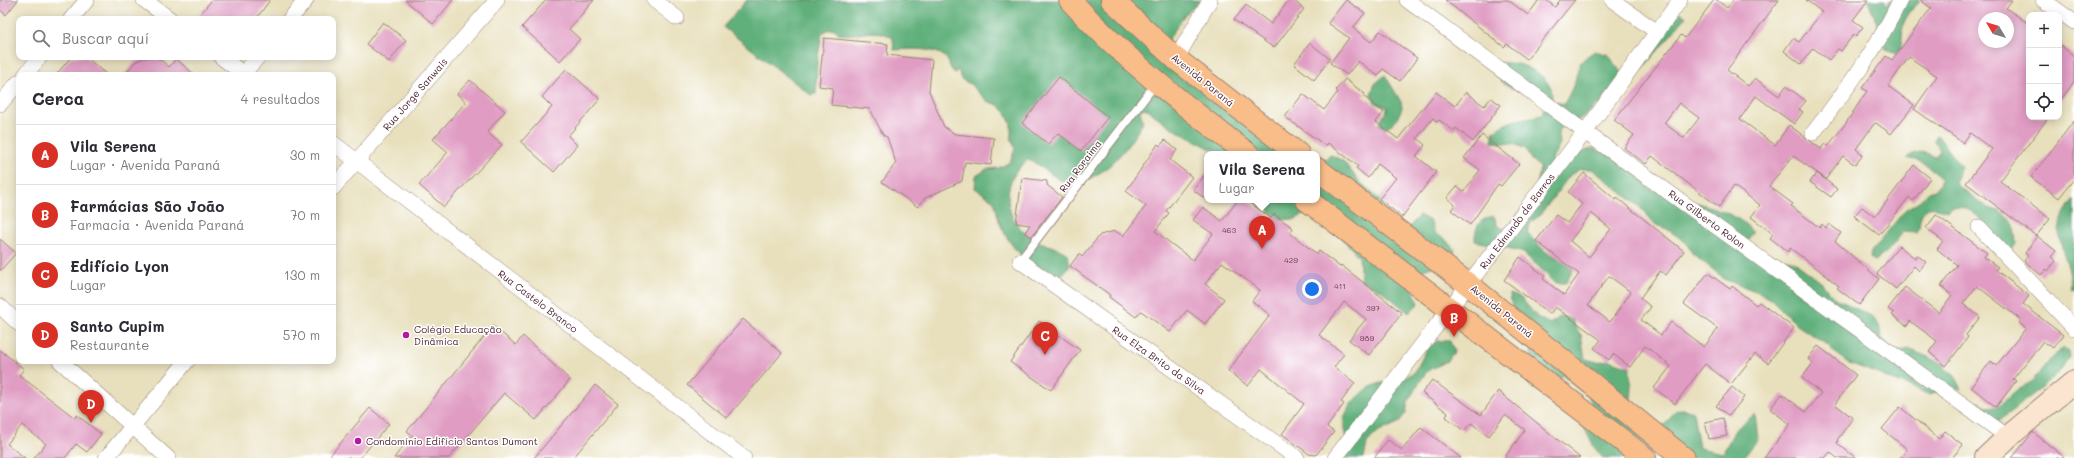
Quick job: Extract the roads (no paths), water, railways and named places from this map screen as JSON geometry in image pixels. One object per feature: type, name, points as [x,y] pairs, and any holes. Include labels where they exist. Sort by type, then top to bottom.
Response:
[{"type":"main road","points":[[1070,0],[1094,26],[1156,83],[1244,151]]},
{"type":"main road","name":"Avenida Paraná","points":[[1112,0],[1176,59],[1294,151]]},
{"type":"main road","name":"Avenida Paraná","points":[[1320,171],[1469,285],[1684,458]]},
{"type":"main road","points":[[1311,203],[1449,310],[1645,458]]},
{"type":"main road","points":[[1986,458],[2008,437],[2074,382]]},
{"type":"street","points":[[74,16],[87,0]]},
{"type":"street","points":[[144,0],[166,16]]},
{"type":"street","points":[[293,16],[306,0]]},
{"type":"street","name":"Rua Jorge Sanwais","points":[[336,184],[497,0]]},
{"type":"street","points":[[654,0],[677,18]]},
{"type":"street","points":[[1176,59],[1210,0]]},
{"type":"street","name":"Rua Gilberto Rolon","points":[[1407,0],[1585,132],[2008,437]]},
{"type":"street","points":[[1612,0],[1657,32]]},
{"type":"street","name":"Rua Edmundo de Barros","points":[[1335,458],[1585,132],[1680,0]]},
{"type":"street","points":[[1813,133],[1863,65],[1879,40],[1900,0]]},
{"type":"street","points":[[2043,0],[2074,22]]},
{"type":"street","points":[[28,72],[38,60]]},
{"type":"street","points":[[225,60],[241,72]]},
{"type":"street","points":[[246,72],[256,60]]},
{"type":"street","points":[[0,104],[16,85]]},
{"type":"street","name":"Rua Castelo Branco","points":[[336,145],[735,455]]},
{"type":"street","points":[[1979,227],[2074,328]]},
{"type":"street","name":"Rua Elza Brito da Silva","points":[[1020,262],[1297,458]]},
{"type":"street","points":[[0,306],[16,321]]},
{"type":"street","points":[[63,364],[168,458]]},
{"type":"street","points":[[106,458],[184,364]]},
{"type":"lane","name":"Rua Roraima","points":[[1020,262],[1156,83]]},
{"type":"place","name":"Vila Serena","points":[[1262,249]]},
{"type":"place","name":"Colégio Educação Dinâmica","points":[[406,335]]},
{"type":"place","name":"Farmácias São João","points":[[1454,337]]},
{"type":"place","name":"Edifício Lyon","points":[[1045,355]]},
{"type":"place","name":"Santo Cupim","points":[[91,423]]},
{"type":"place","name":"Condomínio Edifício Santos Dumont","points":[[358,441]]}]
